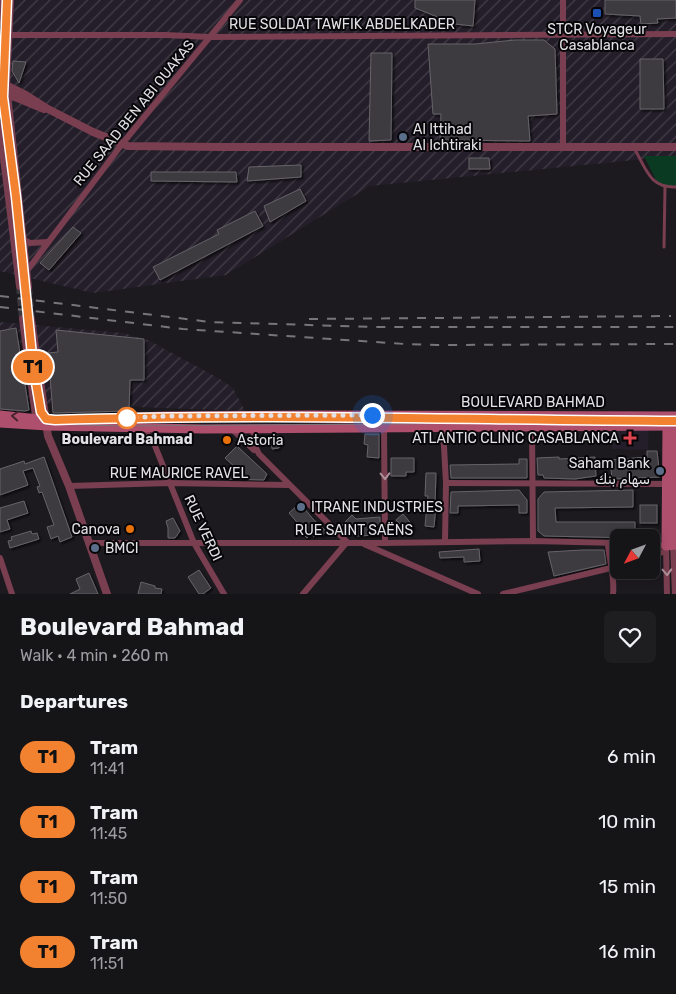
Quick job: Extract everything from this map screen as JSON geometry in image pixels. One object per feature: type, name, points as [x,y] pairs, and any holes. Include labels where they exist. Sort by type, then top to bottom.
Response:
[{"type":"main road","name":"BOULEVARD BAHMAD","points":[[0,415],[41,422],[142,428],[672,426]]},
{"type":"main road","name":"BOULEVARD BAHMAD","points":[[0,423],[166,416],[676,416]]},
{"type":"main road","points":[[670,547],[666,484],[672,426]]},
{"type":"main road","points":[[670,547],[672,426]]},
{"type":"street","points":[[0,21],[1,0]]},
{"type":"street","points":[[0,126],[24,287],[26,272],[3,88],[9,35],[10,0]]},
{"type":"street","name":"RUE SAAD BEN ABI OUAKAS","points":[[26,272],[122,144],[240,0]]},
{"type":"street","points":[[563,0],[563,148]]},
{"type":"street","name":"RUE SOLDAT TAWFIK ABDELKADER","points":[[9,35],[165,34],[210,37],[676,34]]},
{"type":"street","points":[[3,88],[122,144],[138,146],[676,148]]},
{"type":"street","points":[[22,239],[29,243],[48,242]]},
{"type":"street","points":[[27,319],[41,422],[69,486],[106,594]]},
{"type":"street","points":[[384,427],[385,543]]},
{"type":"street","name":"RUE VERDI","points":[[142,428],[154,441],[169,484],[194,543],[224,594]]},
{"type":"street","points":[[154,441],[157,428]]},
{"type":"street","points":[[232,428],[347,542],[303,594]]},
{"type":"street","points":[[254,428],[252,439],[259,454]]},
{"type":"street","points":[[443,428],[446,483],[445,541]]},
{"type":"street","points":[[532,428],[533,541]]},
{"type":"street","points":[[446,483],[666,484]]},
{"type":"street","name":"RUE MAURICE RAVEL","points":[[69,486],[169,484],[289,485]]},
{"type":"street","name":"RUE SAINT SAËNS","points":[[89,543],[385,543],[445,541],[608,543]]},
{"type":"street","points":[[360,542],[478,594]]},
{"type":"street","points":[[608,543],[610,556]]},
{"type":"street","points":[[668,594],[670,547]]},
{"type":"street","points":[[670,547],[675,594]]},
{"type":"street","points":[[1,561],[12,594]]},
{"type":"street","points":[[503,594],[610,568]]},
{"type":"street","points":[[613,594],[614,579]]},
{"type":"lane","points":[[634,148],[650,176],[659,184],[676,187]]},
{"type":"lane","points":[[664,247],[665,186]]},
{"type":"shaded area","points":[[0,0],[676,0],[676,156],[370,186],[226,275],[93,293],[0,271]]},
{"type":"shaded area","points":[[0,322],[123,333],[148,340],[233,388],[245,411],[0,402]]},
{"type":"shaded area","name":"ATLANTIC CLINIC CASABLANCA","points":[[613,426],[649,427],[648,450],[612,449]]},
{"type":"green space","points":[[644,156],[676,156],[676,188],[664,188],[658,184]]},
{"type":"building","points":[[415,0],[475,0],[473,26],[455,24],[415,8]]},
{"type":"building","points":[[605,0],[676,0],[676,18],[657,19],[658,23],[641,24],[640,16],[605,14]]},
{"type":"building","points":[[515,40],[544,40],[555,49],[557,114],[528,116],[530,141],[440,140],[441,114],[433,114],[428,44],[475,44]]},
{"type":"building","points":[[371,53],[392,53],[391,140],[369,141]]},
{"type":"building","points":[[640,59],[663,59],[664,109],[640,109]]},
{"type":"building","points":[[13,61],[26,62],[19,83],[12,71]]},
{"type":"building","points":[[469,158],[489,158],[490,169],[469,169]]},
{"type":"building","points":[[301,165],[301,177],[247,181],[249,167]]},
{"type":"building","points":[[151,172],[236,172],[237,182],[151,181]]},
{"type":"building","points":[[300,189],[306,201],[270,222],[264,206]]},
{"type":"building","points":[[255,211],[263,226],[160,280],[153,267],[219,234],[217,230]]},
{"type":"building","points":[[73,227],[81,233],[49,270],[40,263]]},
{"type":"building","points":[[16,328],[29,410],[25,411],[0,409],[0,331]]},
{"type":"building","points":[[56,330],[144,339],[144,380],[130,380],[129,411],[53,413],[48,353],[58,352]]},
{"type":"building","points":[[365,434],[379,434],[379,458],[367,457],[368,445],[364,444]]},
{"type":"building","points":[[271,436],[279,436],[279,448],[272,449]]},
{"type":"building","points":[[237,446],[267,474],[264,480],[228,479],[228,474],[235,467],[225,458]]},
{"type":"building","points":[[647,451],[657,451],[660,477],[612,479],[610,460],[647,457]]},
{"type":"building","points":[[44,457],[72,537],[60,542],[58,536],[51,539],[47,527],[54,525],[42,492],[39,493],[37,487],[40,486],[33,468],[23,471],[28,485],[0,495],[0,469],[24,461],[25,464]]},
{"type":"building","points":[[559,457],[559,459],[595,457],[596,476],[575,479],[544,478],[543,475],[538,475],[537,458]]},
{"type":"building","points":[[391,458],[414,458],[414,472],[406,472],[406,476],[391,476]]},
{"type":"building","points":[[519,459],[527,459],[527,478],[451,478],[450,465],[519,464]]},
{"type":"building","points":[[426,473],[436,473],[434,527],[425,526],[428,496],[425,496]]},
{"type":"building","points":[[519,490],[527,500],[527,513],[519,513],[519,505],[458,506],[458,513],[450,513],[451,492]]},
{"type":"building","points":[[633,490],[633,507],[555,508],[556,522],[635,522],[635,529],[610,529],[610,537],[544,536],[538,531],[538,499],[544,492]]},
{"type":"building","points":[[24,501],[28,513],[7,520],[10,529],[0,532],[0,508]]},
{"type":"building","points":[[300,503],[326,531],[322,536],[318,533],[314,537],[311,534],[307,538],[300,531],[302,528],[289,513]]},
{"type":"building","points":[[640,505],[657,505],[657,523],[640,523]]},
{"type":"building","points":[[403,514],[414,527],[408,533],[396,520]]},
{"type":"building","points":[[352,515],[356,519],[380,517],[380,535],[354,536],[342,525]]},
{"type":"building","points":[[173,518],[180,531],[175,538],[168,538],[166,521]]},
{"type":"building","points":[[31,531],[32,534],[37,533],[39,539],[10,548],[8,541],[12,540],[11,537]]},
{"type":"building","points":[[479,549],[480,561],[464,562],[464,557],[440,558],[439,552]]},
{"type":"building","points":[[604,550],[606,564],[554,576],[548,552]]},
{"type":"building","points":[[199,570],[211,588],[203,594],[199,594],[188,577]]},
{"type":"building","points":[[89,573],[98,594],[70,594],[80,589],[76,579]]},
{"type":"building","points":[[141,582],[162,589],[161,594],[138,594]]},
{"type":"tunnel","points":[[20,286],[23,319]]},
{"type":"tunnel","points":[[28,287],[31,319]]},
{"type":"tram line","points":[[7,0],[3,97],[25,286]]},
{"type":"tram line","name":"T1","points":[[7,0],[3,97],[16,197],[33,365],[40,410],[46,419],[358,418],[676,421]]},
{"type":"tram line","points":[[26,319],[33,397],[40,420],[46,424],[124,426],[512,423],[676,425]]},
{"type":"tram line","points":[[109,419],[164,418]]},
{"type":"railway","points":[[0,296],[210,322],[375,327],[674,327]]},
{"type":"railway","points":[[0,307],[183,329],[405,344],[675,344]]},
{"type":"railway","points":[[309,319],[671,316]]},
{"type":"place","name":"STCR Voyageur Casablanca","points":[[597,13]]},
{"type":"place","name":"Al Ittihad Al Ichtiraki","points":[[403,137]]},
{"type":"place","name":"Boulevard Bahmad","points":[[127,418]]},
{"type":"place","name":"ATLANTIC CLINIC CASABLANCA","points":[[630,438]]},
{"type":"place","name":"Astoria","points":[[227,440]]},
{"type":"place","name":"Saham Bank سهام بنك","points":[[660,471]]},
{"type":"place","name":"ITRANE INDUSTRIES","points":[[301,507]]},
{"type":"place","name":"Canova","points":[[130,529]]},
{"type":"place","name":"BMCI","points":[[95,548]]},
{"type":"route","points":[[127,418],[166,416],[372,415]]}]
